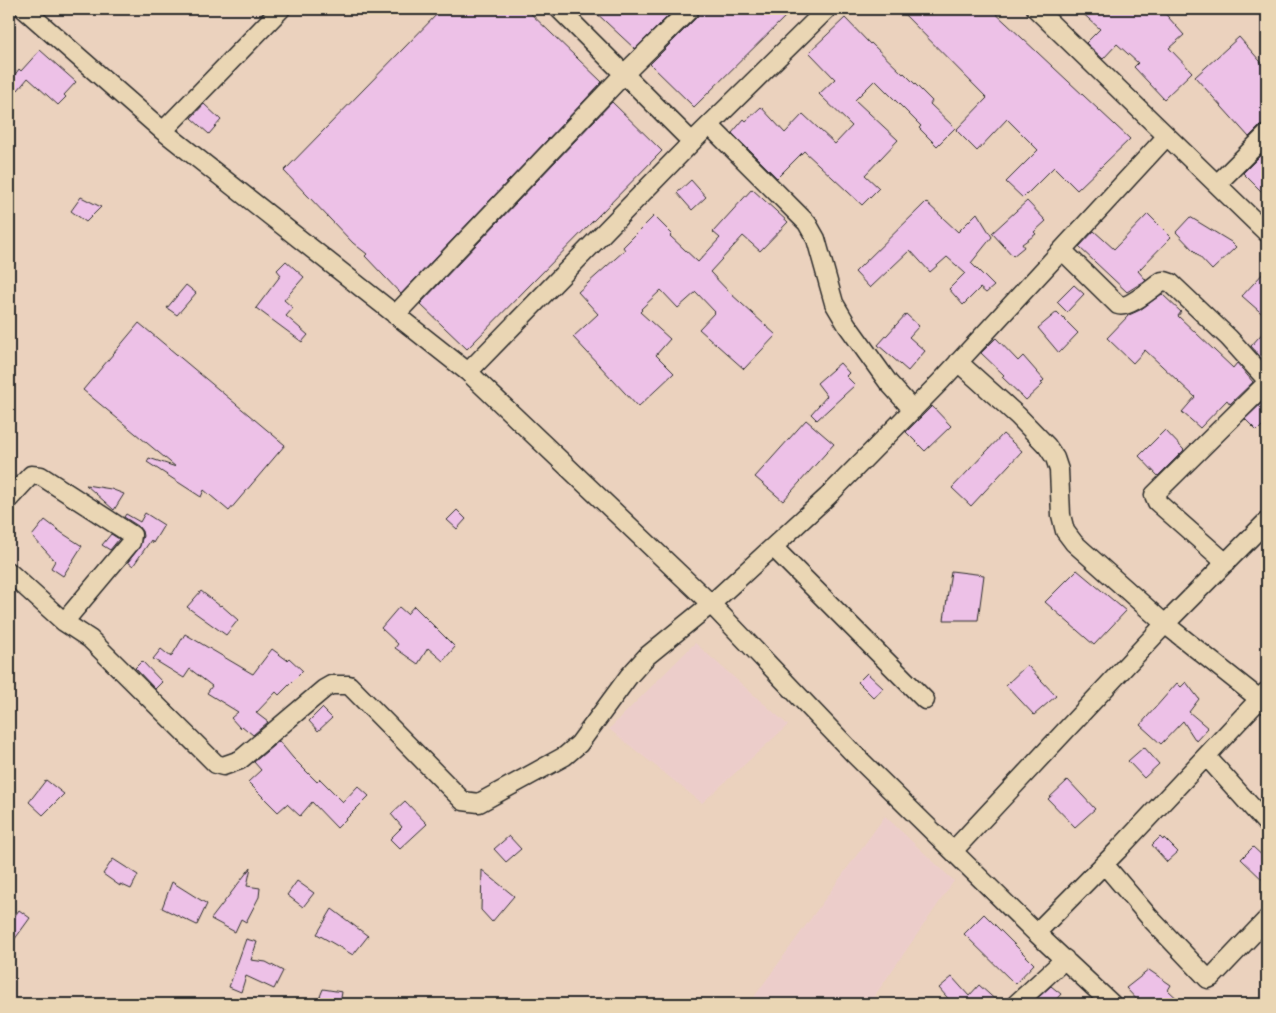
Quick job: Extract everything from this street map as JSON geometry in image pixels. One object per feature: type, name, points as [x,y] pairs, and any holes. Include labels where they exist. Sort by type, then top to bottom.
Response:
[{"type":"street","points":[[24,9],[163,131],[468,372],[711,604],[854,754],[1036,933],[1112,1004]]},
{"type":"street","points":[[559,9],[692,142]]},
{"type":"street","points":[[395,314],[624,74],[690,9]]},
{"type":"street","points":[[468,372],[692,142],[827,9]]},
{"type":"street","points":[[1036,9],[1267,233]]},
{"type":"street","points":[[163,131],[273,11]]},
{"type":"street","points":[[709,126],[807,223],[816,239],[834,303],[847,325],[888,382],[912,410]]},
{"type":"street","points":[[1217,184],[1267,134]]},
{"type":"street","points":[[9,572],[64,622],[90,639],[216,764],[223,766],[240,760],[324,689],[331,685],[349,685],[462,801],[479,803],[566,756],[579,744],[629,676],[647,656],[711,604],[828,497],[958,362],[1167,136]]},
{"type":"street","points":[[1062,250],[1121,306],[1129,304],[1162,281],[1165,280],[1170,283],[1229,338],[1267,381],[1154,495],[1157,502],[1226,563]]},
{"type":"street","points":[[958,362],[1018,416],[1047,446],[1055,458],[1059,470],[1061,515],[1065,531],[1074,543],[1165,624],[1265,698],[1206,756],[1036,933]]},
{"type":"street","points":[[9,498],[31,475],[41,476],[132,535],[131,542],[64,622]]},
{"type":"street","points":[[953,851],[1165,624],[1267,521]]},
{"type":"street","points":[[773,547],[925,700]]},
{"type":"street","points":[[1206,756],[1267,824]]},
{"type":"street","points":[[1104,864],[1162,931],[1208,979],[1267,919]]},
{"type":"street","points":[[1016,1004],[1065,960]]},
{"type":"shaded area","points":[[695,643],[788,725],[702,803],[609,729]]},
{"type":"shaded area","points":[[885,816],[954,881],[869,1004],[749,1004]]},
{"type":"building","points":[[442,9],[526,9],[602,82],[401,294],[365,256],[367,254],[353,243],[284,171]]},
{"type":"building","points":[[592,9],[675,9],[635,49]]},
{"type":"building","points":[[700,9],[793,9],[694,107],[650,64],[697,17]]},
{"type":"building","points":[[899,9],[991,9],[1130,139],[1077,190],[1054,167],[1023,198],[1006,182],[1038,150],[1007,119],[977,151],[956,130],[987,98]]},
{"type":"building","points":[[1078,9],[1161,9],[1184,35],[1169,48],[1192,72],[1164,99],[1134,67],[1138,63],[1117,44],[1103,59],[1086,43],[1100,29]]},
{"type":"building","points":[[845,18],[870,44],[904,73],[932,101],[930,104],[955,128],[937,146],[919,128],[921,126],[875,80],[855,100],[898,140],[865,175],[879,188],[862,205],[804,151],[777,178],[732,133],[744,119],[746,121],[761,107],[785,133],[803,114],[835,144],[852,126],[819,94],[835,79],[809,52]]},
{"type":"building","points":[[1239,37],[1267,69],[1267,124],[1260,126],[1249,137],[1195,77]]},
{"type":"building","points":[[40,50],[76,82],[58,105],[28,78],[18,90],[9,83],[19,69],[21,71]]},
{"type":"building","points":[[612,102],[662,151],[467,349],[420,304]]},
{"type":"building","points":[[204,104],[221,120],[209,134],[191,118]]},
{"type":"building","points":[[1267,149],[1267,197],[1243,173]]},
{"type":"building","points":[[691,180],[706,197],[692,210],[677,193]]},
{"type":"building","points":[[752,189],[788,222],[760,251],[743,236],[710,272],[776,335],[744,369],[699,329],[715,312],[696,292],[678,308],[661,290],[640,312],[670,339],[656,355],[674,373],[638,407],[573,337],[598,314],[578,292],[625,250],[623,247],[654,216],[672,234],[670,236],[698,262],[720,238],[713,232]]},
{"type":"building","points":[[81,197],[101,207],[86,222],[71,211]]},
{"type":"building","points":[[1027,201],[1046,221],[1034,232],[1036,234],[1022,244],[1024,247],[1013,256],[992,233]]},
{"type":"building","points":[[926,202],[958,232],[977,213],[992,237],[971,263],[994,286],[986,293],[980,288],[963,305],[949,289],[965,273],[947,257],[930,272],[910,250],[870,288],[855,272]]},
{"type":"building","points":[[1148,214],[1171,237],[1138,271],[1146,280],[1127,292],[1079,247],[1094,231],[1114,249]]},
{"type":"building","points":[[1190,217],[1236,247],[1212,270],[1176,232]]},
{"type":"building","points":[[286,261],[304,277],[284,300],[293,308],[286,316],[308,335],[302,342],[256,308],[281,275],[277,270]]},
{"type":"building","points":[[1267,269],[1267,318],[1242,296]]},
{"type":"building","points":[[186,285],[196,293],[177,315],[167,308]]},
{"type":"building","points":[[1074,285],[1084,294],[1067,312],[1057,302]]},
{"type":"building","points":[[1162,294],[1181,312],[1178,316],[1233,368],[1237,363],[1253,382],[1230,404],[1227,400],[1200,428],[1182,412],[1195,397],[1145,350],[1133,363],[1107,338],[1129,315],[1140,310]]},
{"type":"building","points":[[1057,312],[1078,333],[1059,353],[1038,328]]},
{"type":"building","points":[[906,314],[919,326],[909,337],[925,351],[908,371],[878,345]]},
{"type":"building","points":[[139,323],[285,445],[229,511],[204,490],[201,497],[147,462],[149,458],[176,467],[83,390]]},
{"type":"building","points":[[1267,328],[1267,361],[1266,363],[1251,346]]},
{"type":"building","points":[[996,338],[1018,361],[1023,356],[1044,380],[1041,383],[1043,384],[1026,400],[981,353]]},
{"type":"building","points":[[840,363],[849,373],[846,376],[855,385],[817,420],[811,414],[827,396],[817,383]]},
{"type":"building","points":[[1267,398],[1267,421],[1257,431],[1245,419]]},
{"type":"building","points":[[932,406],[951,426],[925,451],[906,432]]},
{"type":"building","points":[[806,420],[834,444],[783,501],[755,477]]},
{"type":"building","points":[[1165,430],[1184,450],[1158,476],[1139,456]]},
{"type":"building","points":[[1003,434],[1022,451],[971,506],[952,488]]},
{"type":"building","points":[[86,485],[111,489],[124,494],[114,510]]},
{"type":"building","points":[[457,510],[466,519],[457,529],[447,520]]},
{"type":"building","points":[[145,513],[164,525],[153,543],[151,540],[133,566],[128,562],[139,548],[143,536],[138,526],[124,517],[126,514],[140,522]]},
{"type":"building","points":[[45,520],[82,546],[63,576],[51,568],[55,561],[32,536]]},
{"type":"building","points":[[111,534],[119,539],[110,550],[102,545]]},
{"type":"building","points":[[1077,570],[1126,611],[1094,645],[1045,602]]},
{"type":"building","points":[[951,571],[984,575],[978,620],[944,620]]},
{"type":"building","points":[[201,591],[238,620],[226,635],[187,607]]},
{"type":"building","points":[[414,606],[455,647],[443,661],[428,648],[418,664],[395,648],[398,644],[381,628],[399,607],[407,614]]},
{"type":"building","points":[[185,634],[253,674],[272,649],[287,660],[289,658],[303,671],[279,695],[276,692],[256,713],[268,722],[253,735],[242,726],[240,728],[231,718],[238,712],[207,693],[212,686],[190,669],[184,678],[153,659],[161,649],[171,657]]},
{"type":"building","points":[[142,661],[162,682],[155,689],[135,668]]},
{"type":"building","points":[[1027,665],[1056,696],[1034,715],[1006,685]]},
{"type":"building","points":[[867,673],[883,688],[874,698],[858,682]]},
{"type":"building","points":[[1186,682],[1199,699],[1189,712],[1208,728],[1196,741],[1183,721],[1161,744],[1140,725],[1177,683],[1181,687]]},
{"type":"building","points":[[322,708],[332,718],[318,731],[309,721]]},
{"type":"building","points":[[279,741],[317,782],[320,779],[343,802],[358,786],[369,796],[337,828],[312,802],[300,816],[287,804],[278,812],[248,782],[261,770],[254,762]]},
{"type":"building","points":[[1144,747],[1159,764],[1144,778],[1128,761]]},
{"type":"building","points":[[46,780],[64,794],[43,815],[29,802]]},
{"type":"building","points":[[1068,780],[1095,809],[1075,827],[1048,799]]},
{"type":"building","points":[[405,801],[427,824],[400,849],[390,839],[402,827],[391,814]]},
{"type":"building","points":[[509,836],[521,849],[506,862],[494,849]]},
{"type":"building","points":[[1160,837],[1163,840],[1164,838],[1178,852],[1167,862],[1152,845]]},
{"type":"building","points":[[1253,847],[1267,860],[1267,884],[1241,859]]},
{"type":"building","points":[[113,859],[138,875],[131,889],[120,884],[120,886],[103,874]]},
{"type":"building","points":[[251,867],[247,886],[260,888],[259,897],[246,922],[241,919],[235,932],[211,919]]},
{"type":"building","points":[[482,870],[514,896],[492,922],[481,910]]},
{"type":"building","points":[[297,881],[314,893],[303,907],[287,895]]},
{"type":"building","points":[[172,882],[207,904],[197,925],[162,908]]},
{"type":"building","points":[[332,909],[368,936],[353,955],[317,934]]},
{"type":"building","points":[[19,910],[30,918],[9,947],[9,924]]},
{"type":"building","points":[[984,914],[1034,964],[1015,984],[964,934]]},
{"type":"building","points":[[246,939],[257,942],[251,960],[266,962],[283,971],[274,989],[246,976],[241,992],[229,987]]},
{"type":"building","points":[[1149,970],[1171,985],[1168,990],[1183,1004],[1141,1004],[1126,988]]},
{"type":"building","points":[[952,977],[969,996],[979,985],[1000,1004],[953,1004],[939,988]]},
{"type":"building","points":[[1051,986],[1061,994],[1052,1004],[1031,1004]]},
{"type":"building","points":[[323,989],[342,992],[340,1004],[317,1004]]}]
